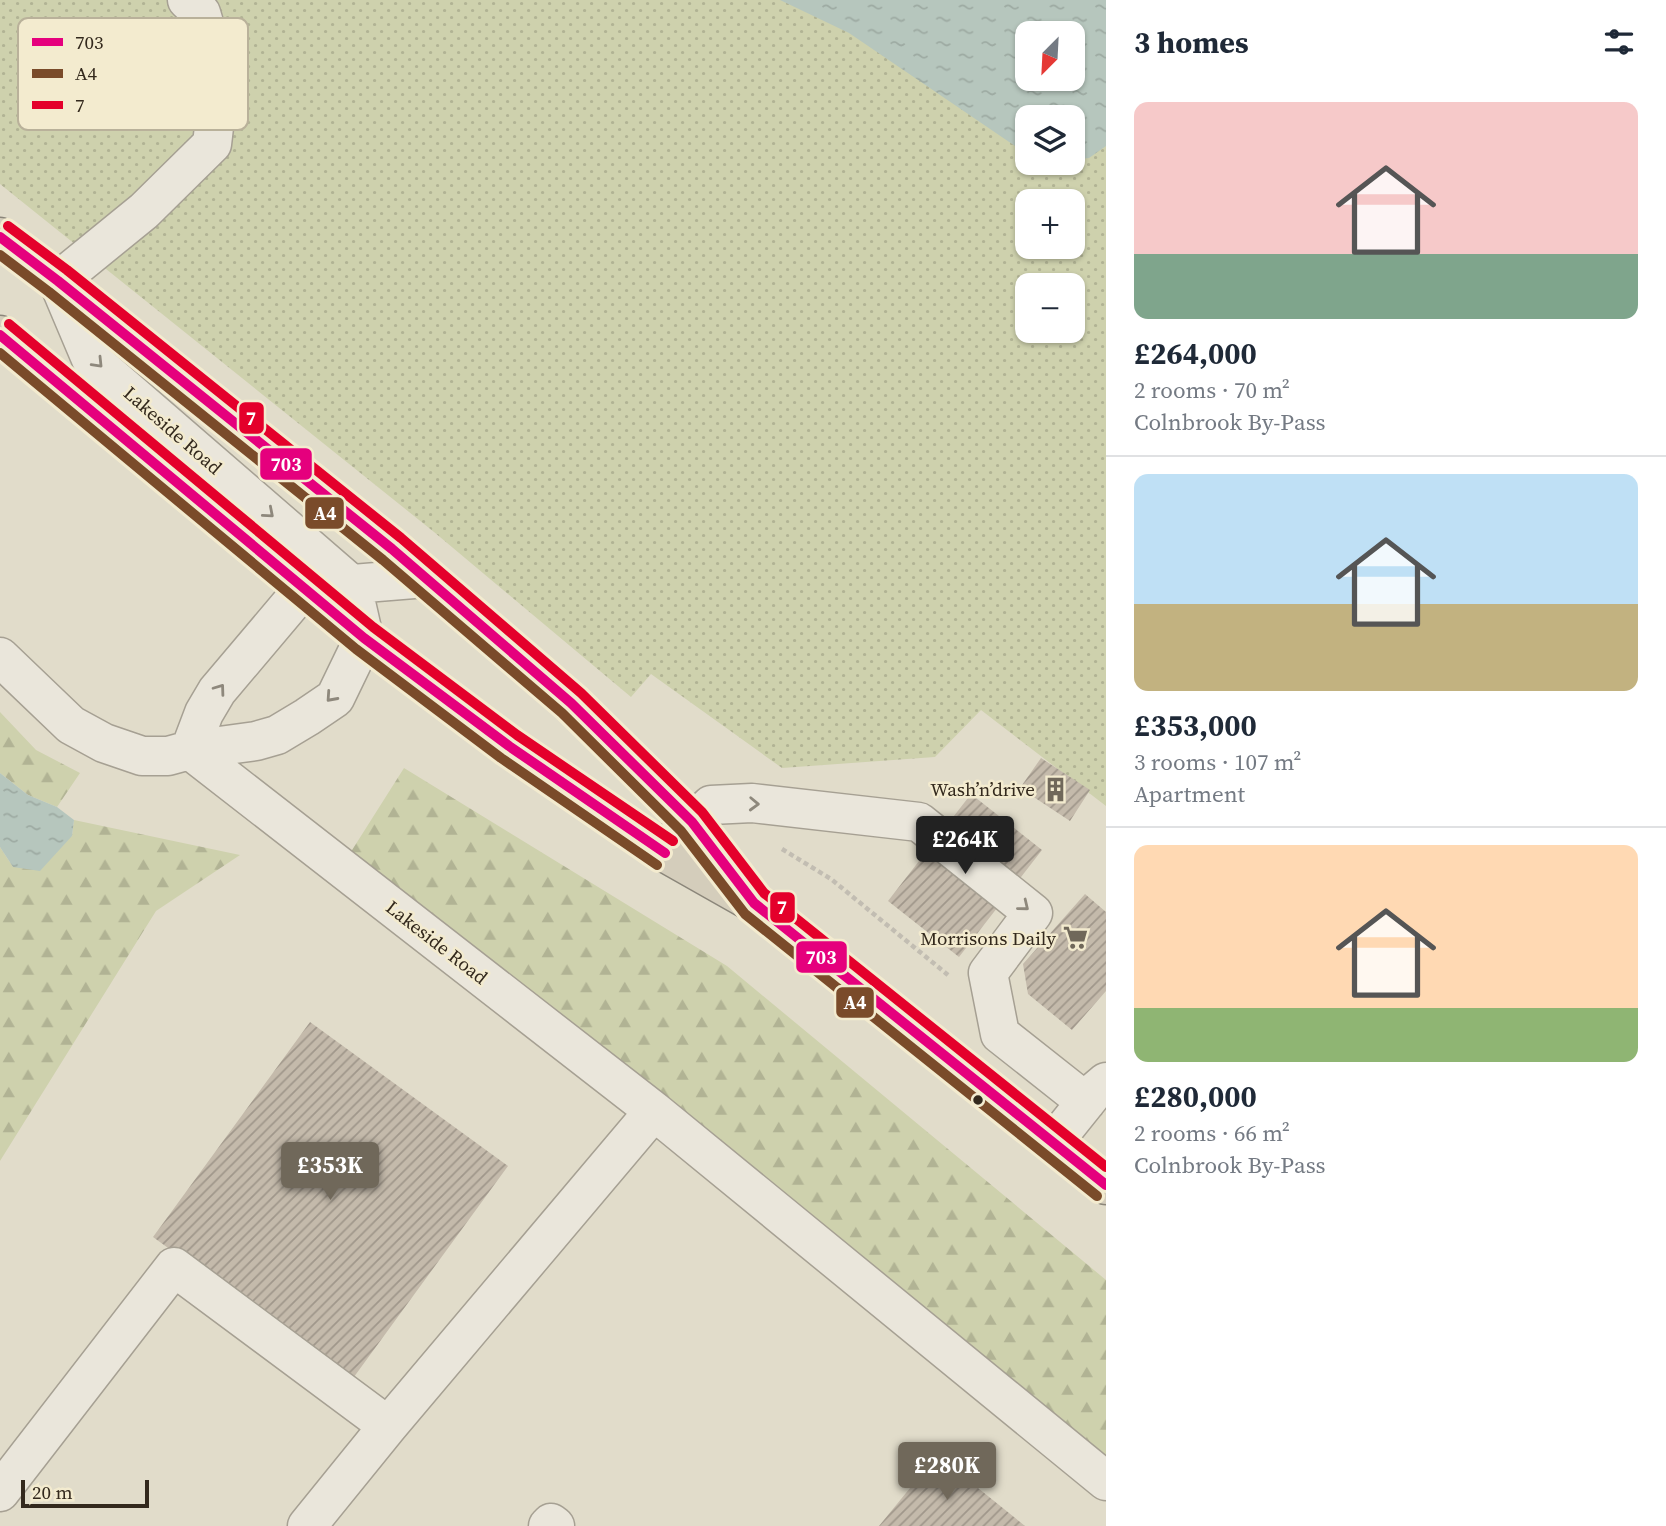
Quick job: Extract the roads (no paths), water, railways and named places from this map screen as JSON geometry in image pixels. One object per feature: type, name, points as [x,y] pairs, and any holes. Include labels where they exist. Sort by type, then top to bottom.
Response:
[{"type":"highway","points":[[0,237],[360,524],[571,703],[692,822],[754,903]]},
{"type":"highway","points":[[0,335],[364,638],[509,746],[662,851],[754,903],[1106,1185]]},
{"type":"lane","points":[[187,0],[201,13],[202,18]]},
{"type":"lane","points":[[58,281],[144,211],[212,144],[214,130]]},
{"type":"lane","name":"Lakeside Road","points":[[58,281],[91,359],[352,585]]},
{"type":"lane","points":[[191,750],[204,713],[217,691],[304,588],[426,578]]},
{"type":"lane","points":[[0,657],[71,725],[104,743],[142,756],[168,756],[256,741],[277,735],[335,698],[364,638],[352,585]]},
{"type":"lane","name":"Lakeside Road","points":[[191,750],[654,1111],[1106,1481]]},
{"type":"lane","points":[[662,851],[711,805],[752,803],[919,822],[1034,914],[988,973],[1000,1034],[1096,1092],[1054,1143]]},
{"type":"lane","points":[[307,1526],[654,1111]]},
{"type":"lane","points":[[0,1492],[174,1267],[388,1426]]},
{"type":"lane","points":[[548,1526],[551,1523],[555,1526]]},
{"type":"water","points":[[780,0],[1106,0],[1106,146],[1085,158],[1085,105],[1015,105],[1015,146],[849,33]]},
{"type":"water","points":[[0,773],[28,795],[57,807],[74,820],[72,836],[40,871],[13,867],[0,847]]},
{"type":"place","name":"Wash’n’drive","points":[[1055,789]]},
{"type":"place","name":"Morrisons Daily","points":[[1076,938]]}]
